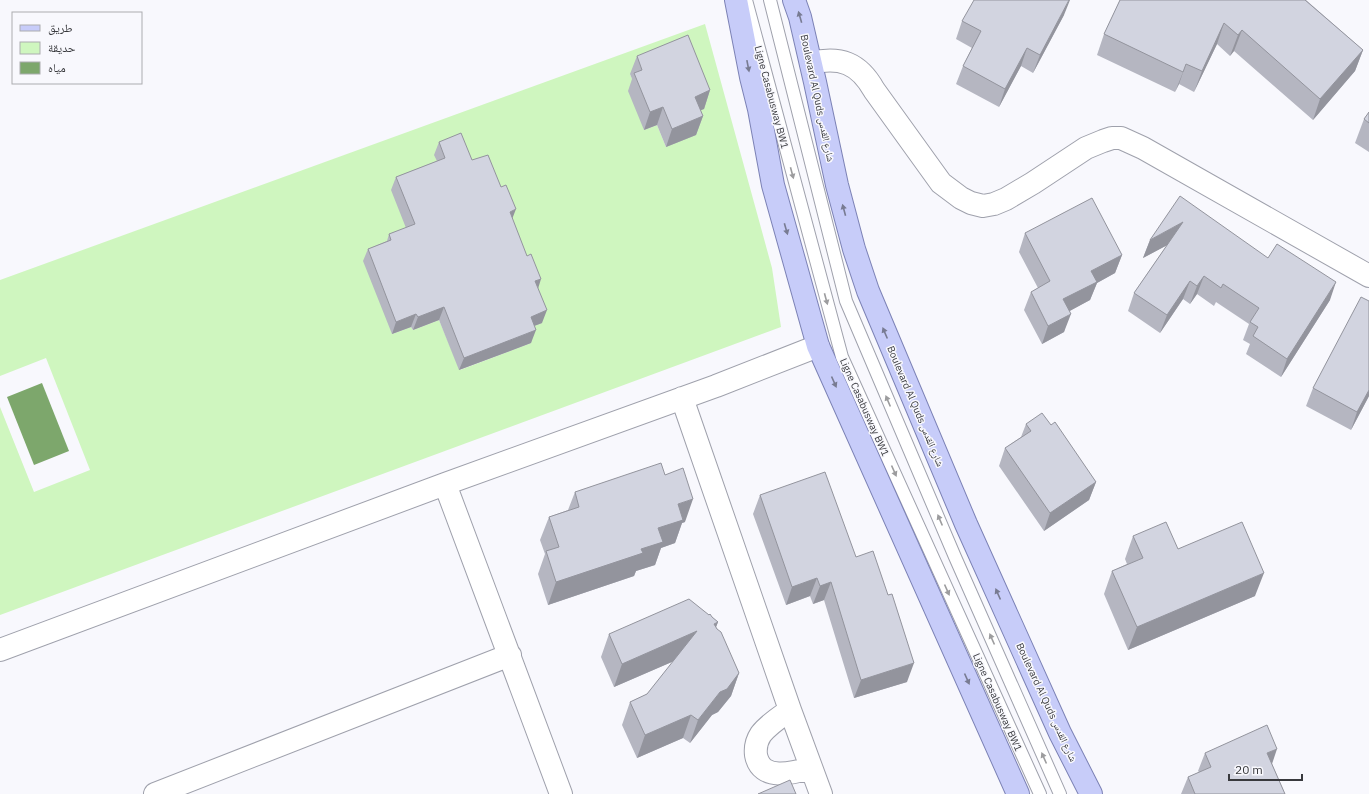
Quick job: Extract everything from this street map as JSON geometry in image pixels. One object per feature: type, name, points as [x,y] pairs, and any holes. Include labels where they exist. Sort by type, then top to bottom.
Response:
[{"type":"main road","points":[[736,0],[750,77],[759,110],[774,185],[818,346],[1018,794]]},
{"type":"main road","name":"Boulevard Al Quds شارع القدس","points":[[794,0],[800,17],[837,185],[854,249],[868,291],[966,524],[1060,733],[1091,794]]},
{"type":"street","points":[[810,63],[825,60],[836,60],[848,63],[859,70],[868,79],[874,90],[941,184],[971,203],[983,206],[994,204],[1006,199],[1086,148],[1112,138],[1121,138],[1143,148],[1369,276]]},
{"type":"street","points":[[0,650],[445,484],[682,398],[818,346]]},
{"type":"street","points":[[682,398],[820,794]]},
{"type":"street","points":[[445,484],[561,794]]},
{"type":"street","points":[[155,794],[510,655]]},
{"type":"street","points":[[790,710],[771,724],[760,735],[755,748],[757,760],[763,768],[774,773],[789,774],[811,768]]},
{"type":"lane","name":"Ligne Casabusway BW1","points":[[746,0],[842,357],[1040,794]]},
{"type":"lane","name":"Ligne Casabusway BW1","points":[[770,0],[846,301],[952,550],[1060,794]]},
{"type":"green space","points":[[705,24],[772,268],[781,327],[0,615],[0,407],[34,492],[90,470],[46,358],[0,376],[0,280]],"holes":[[[630,74],[704,108],[688,115],[666,147],[657,125],[644,130],[636,88]],[[450,195],[531,343],[460,370],[439,320],[413,330],[411,327],[392,334],[410,237]]]},
{"type":"water","points":[[42,383],[69,451],[34,465],[7,397]]},
{"type":"building","points":[[974,0],[1069,0],[1040,55],[1027,48],[1005,89],[963,66],[981,31],[962,21]]},
{"type":"building","points":[[1120,0],[1305,0],[1363,50],[1320,99],[1242,30],[1238,35],[1224,23],[1202,71],[1186,64],[1183,72],[1104,34]]},
{"type":"building","points":[[688,35],[710,90],[695,97],[703,116],[672,129],[663,107],[650,112],[634,73],[642,70],[637,56]]},
{"type":"building","points":[[1369,112],[1369,123],[1364,119]]},
{"type":"building","points":[[461,133],[472,160],[488,155],[501,187],[506,185],[516,209],[510,212],[527,256],[531,254],[541,279],[535,281],[547,310],[531,317],[536,330],[464,358],[444,307],[418,317],[416,314],[396,322],[368,249],[391,240],[389,234],[415,224],[396,177],[445,158],[439,142]]},
{"type":"building","points":[[1180,196],[1268,258],[1277,244],[1336,282],[1287,359],[1253,336],[1258,327],[1250,322],[1259,308],[1223,284],[1221,288],[1204,276],[1197,286],[1190,281],[1167,315],[1134,293],[1183,222],[1150,240]]},
{"type":"building","points":[[1092,198],[1122,255],[1091,271],[1097,282],[1063,299],[1071,314],[1048,326],[1031,292],[1050,281],[1025,233]]},
{"type":"building","points":[[1361,297],[1369,301],[1369,390],[1357,412],[1313,388]]},
{"type":"building","points":[[1042,413],[1051,425],[1055,422],[1096,482],[1050,513],[1005,448],[1031,431],[1026,424]]},
{"type":"building","points":[[661,463],[665,475],[683,468],[693,499],[678,504],[683,520],[658,528],[663,542],[641,549],[643,553],[556,582],[546,551],[559,547],[549,517],[579,507],[575,492]]},
{"type":"building","points":[[825,472],[856,557],[873,551],[888,595],[892,594],[914,663],[861,680],[831,582],[820,586],[817,578],[792,587],[760,495]]},
{"type":"building","points":[[1166,522],[1178,549],[1242,522],[1264,573],[1137,627],[1112,571],[1143,558],[1133,536]]},
{"type":"building","points":[[689,599],[709,615],[710,614],[718,622],[714,624],[721,632],[739,673],[727,689],[720,692],[698,720],[691,715],[645,735],[630,702],[647,694],[697,631],[622,664],[609,634]]},
{"type":"building","points":[[1267,725],[1277,749],[1267,753],[1285,794],[1195,794],[1188,777],[1211,767],[1205,753]]},
{"type":"building","points":[[790,780],[796,794],[758,794]]}]
